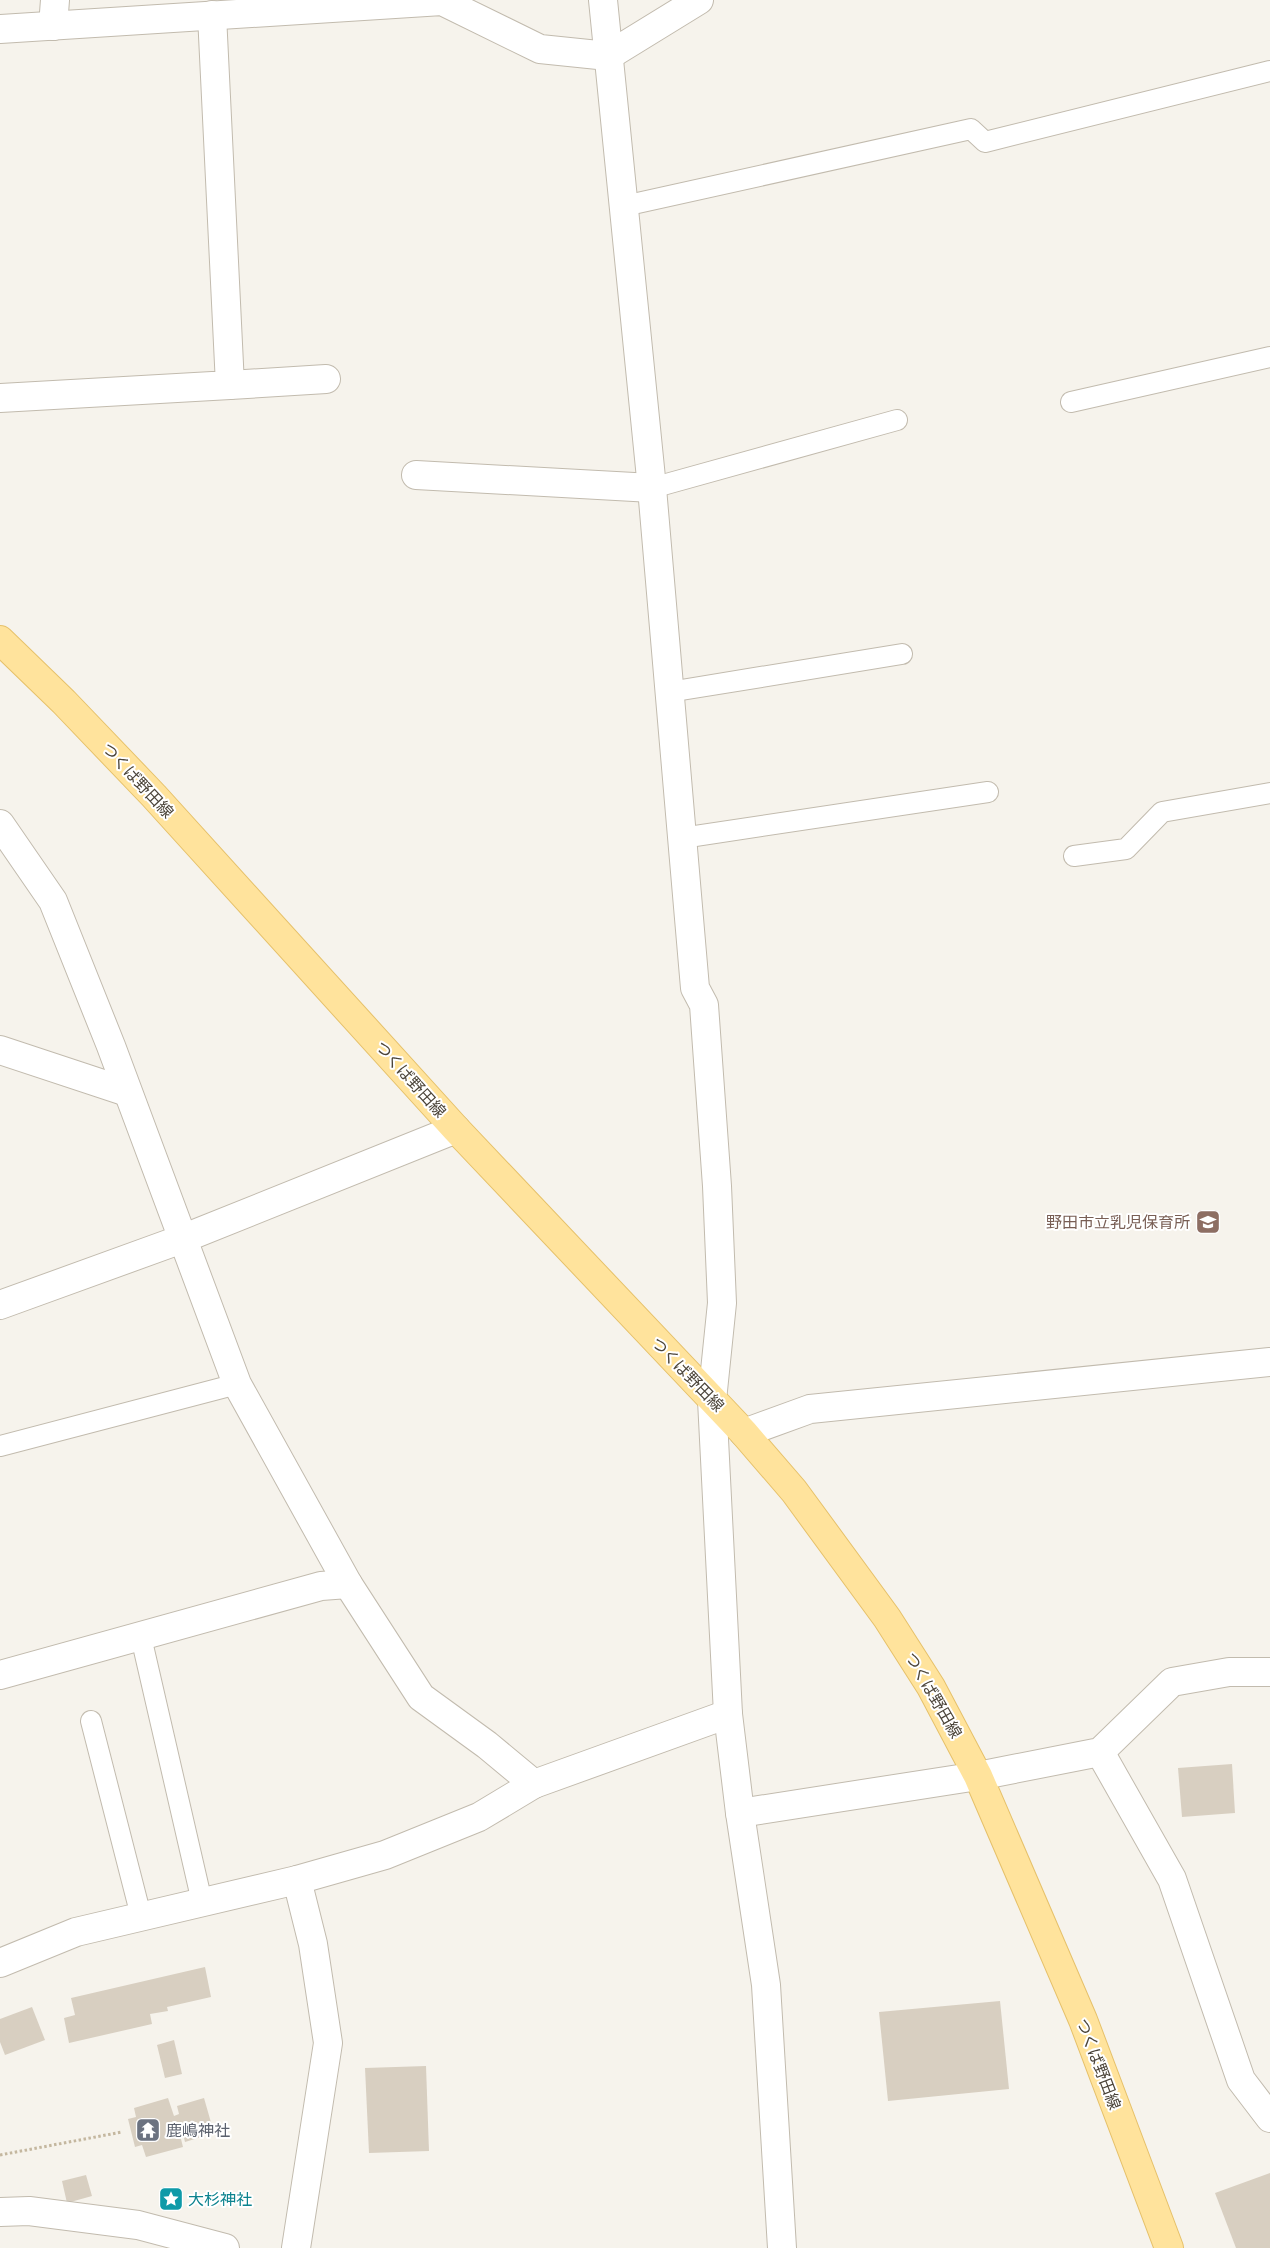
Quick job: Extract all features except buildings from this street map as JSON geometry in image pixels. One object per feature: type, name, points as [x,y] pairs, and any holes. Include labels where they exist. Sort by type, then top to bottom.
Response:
[{"type":"main road","name":"つくば野田線","points":[[0,640],[64,702],[154,796],[456,1129],[744,1433],[794,1491],[887,1618],[931,1687],[978,1776],[1083,2020],[1169,2248]]},
{"type":"street","points":[[603,0],[652,488],[695,988],[704,1006],[717,1186],[722,1303],[712,1400],[728,1714],[740,1813],[766,1985],[782,2248]]},
{"type":"street","points":[[0,30],[54,13],[212,15],[442,1],[540,49],[608,56],[699,0]]},
{"type":"street","points":[[212,15],[230,385]]},
{"type":"street","points":[[0,398],[326,379]]},
{"type":"street","points":[[416,475],[652,488]]},
{"type":"street","points":[[0,824],[53,900],[237,1384],[348,1584],[420,1696],[487,1745],[534,1784]]},
{"type":"street","points":[[0,1050],[127,1092]]},
{"type":"street","points":[[0,1305],[182,1239],[456,1129]]},
{"type":"street","points":[[744,1433],[810,1409],[1270,1362]]},
{"type":"street","points":[[0,1675],[322,1586],[348,1584]]},
{"type":"street","points":[[740,1813],[978,1776],[1100,1752],[1172,1682],[1229,1672],[1270,1672]]},
{"type":"street","points":[[0,1963],[76,1932],[297,1880],[385,1855],[479,1818],[534,1784],[728,1714]]},
{"type":"street","points":[[1100,1752],[1172,1879],[1241,2080],[1270,2118]]},
{"type":"street","points":[[296,2248],[328,2043],[313,1944],[297,1880]]},
{"type":"street","points":[[0,2212],[29,2211],[138,2225],[212,2246]]},
{"type":"lane","points":[[624,206],[971,129],[984,142],[1270,72]]},
{"type":"lane","points":[[1071,402],[1270,357]]},
{"type":"lane","points":[[652,488],[897,420]]},
{"type":"lane","points":[[669,692],[902,654]]},
{"type":"lane","points":[[682,838],[988,792]]},
{"type":"lane","points":[[1074,856],[1126,849],[1162,812],[1270,793]]},
{"type":"lane","points":[[0,1446],[237,1384]]},
{"type":"lane","points":[[141,1637],[202,1902]]},
{"type":"lane","points":[[91,1721],[141,1916]]},
{"type":"path","points":[[0,2154],[122,2132]]},
{"type":"place","name":"野田市立乳児保育所","points":[[1208,1222]]},
{"type":"place","name":"鹿嶋神社","points":[[148,2130]]},
{"type":"place","name":"大杉神社","points":[[171,2199]]}]
